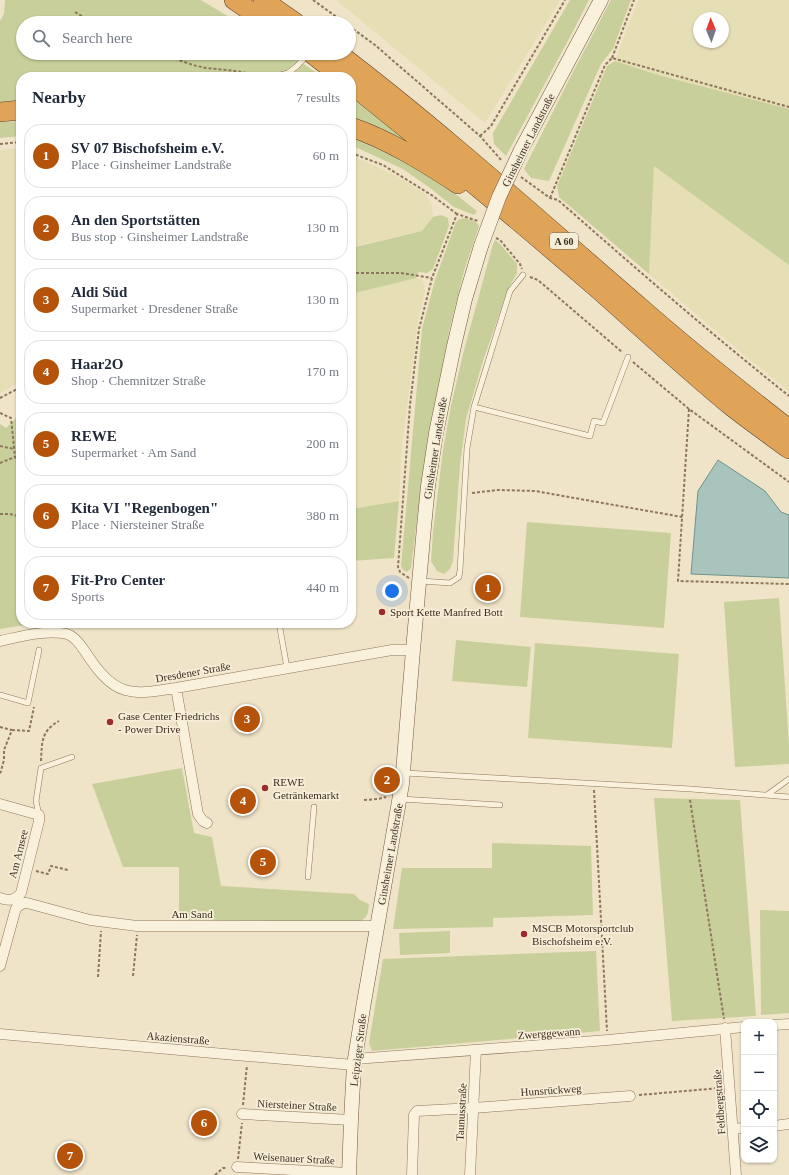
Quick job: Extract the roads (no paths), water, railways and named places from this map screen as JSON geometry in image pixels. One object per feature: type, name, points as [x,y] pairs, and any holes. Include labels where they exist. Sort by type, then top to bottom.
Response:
[{"type":"highway","points":[[234,0],[258,16]]},
{"type":"highway","points":[[263,0],[286,16]]},
{"type":"highway","points":[[319,60],[335,72]]},
{"type":"highway","name":"A 60","points":[[347,60],[468,157],[642,309],[789,429]]},
{"type":"highway","name":"A 60","points":[[356,88],[418,138],[600,291],[732,407],[789,449]]},
{"type":"highway","points":[[0,112],[16,110]]},
{"type":"highway","name":"A 60","points":[[356,128],[370,133],[399,149],[465,189],[560,264],[600,291]]},
{"type":"main road","name":"Ginsheimer Landstraße","points":[[378,926],[393,798],[403,772],[428,486],[438,426],[465,299],[481,246],[499,197],[521,150],[601,0]]},
{"type":"main road","name":"Leipziger Straße","points":[[349,1174],[355,1062],[378,926]]},
{"type":"street","name":"Dresdener Straße","points":[[0,640],[51,632],[65,633],[78,642],[94,665],[110,682],[125,691],[134,692],[148,692],[176,688],[392,650],[413,650]]},
{"type":"street","points":[[176,688],[198,814],[207,824]]},
{"type":"street","points":[[0,804],[39,815]]},
{"type":"street","name":"Am Arnsee","points":[[0,898],[10,900],[16,898],[21,893],[39,821],[39,815]]},
{"type":"street","name":"Am Sand","points":[[1,961],[16,908],[23,903],[90,920],[137,926],[378,926]]},
{"type":"street","points":[[777,1025],[789,1024]]},
{"type":"street","name":"Zwerggewann","points":[[355,1062],[741,1027]]},
{"type":"street","name":"Feldbergstraße","points":[[725,1028],[736,1175]]},
{"type":"street","name":"Akazienstraße","points":[[0,1034],[255,1057],[355,1062]]},
{"type":"street","name":"Taunusstraße","points":[[470,1175],[476,1050]]},
{"type":"street","name":"Hunsrückweg","points":[[412,1175],[414,1115],[417,1111],[630,1096]]},
{"type":"street","name":"Niersteiner Straße","points":[[242,1114],[351,1120]]},
{"type":"street","points":[[777,1126],[789,1124]]},
{"type":"street","points":[[733,1129],[741,1128]]},
{"type":"street","name":"Weisenauer Straße","points":[[237,1167],[349,1174]]},
{"type":"lane","points":[[289,72],[303,60]]},
{"type":"lane","points":[[419,581],[450,583],[459,577],[467,448],[474,407],[510,292],[523,275]]},
{"type":"lane","points":[[474,407],[590,436],[594,420],[603,423],[628,357]]},
{"type":"lane","points":[[280,628],[287,668]]},
{"type":"lane","points":[[0,695],[28,703],[40,650]]},
{"type":"lane","points":[[39,815],[36,801],[41,768],[72,757]]},
{"type":"lane","points":[[403,772],[789,797]]},
{"type":"lane","points":[[767,795],[789,779]]},
{"type":"lane","points":[[393,798],[500,805]]},
{"type":"lane","points":[[308,877],[314,807]]},
{"type":"water","points":[[718,460],[765,491],[781,512],[789,515],[789,578],[691,574],[698,491]]},
{"type":"place","name":"SV 07 Bischofsheim e.V.","points":[[488,588]]},
{"type":"place","name":"Sport Kette Manfred Bott","points":[[382,612]]},
{"type":"place","name":"Aldi Süd","points":[[247,719]]},
{"type":"place","name":"Gase Center Friedrichs - Power Drive","points":[[110,722]]},
{"type":"place","name":"An den Sportstätten","points":[[387,780]]},
{"type":"place","name":"REWE Getränkemarkt","points":[[265,788]]},
{"type":"place","name":"Haar2O","points":[[243,801]]},
{"type":"place","name":"REWE","points":[[263,862]]},
{"type":"place","name":"MSCB Motorsportclub Bischofsheim e.V.","points":[[524,934]]},
{"type":"place","name":"Kita VI \"Regenbogen\"","points":[[204,1123]]},
{"type":"place","name":"Fit-Pro Center","points":[[70,1156]]}]
